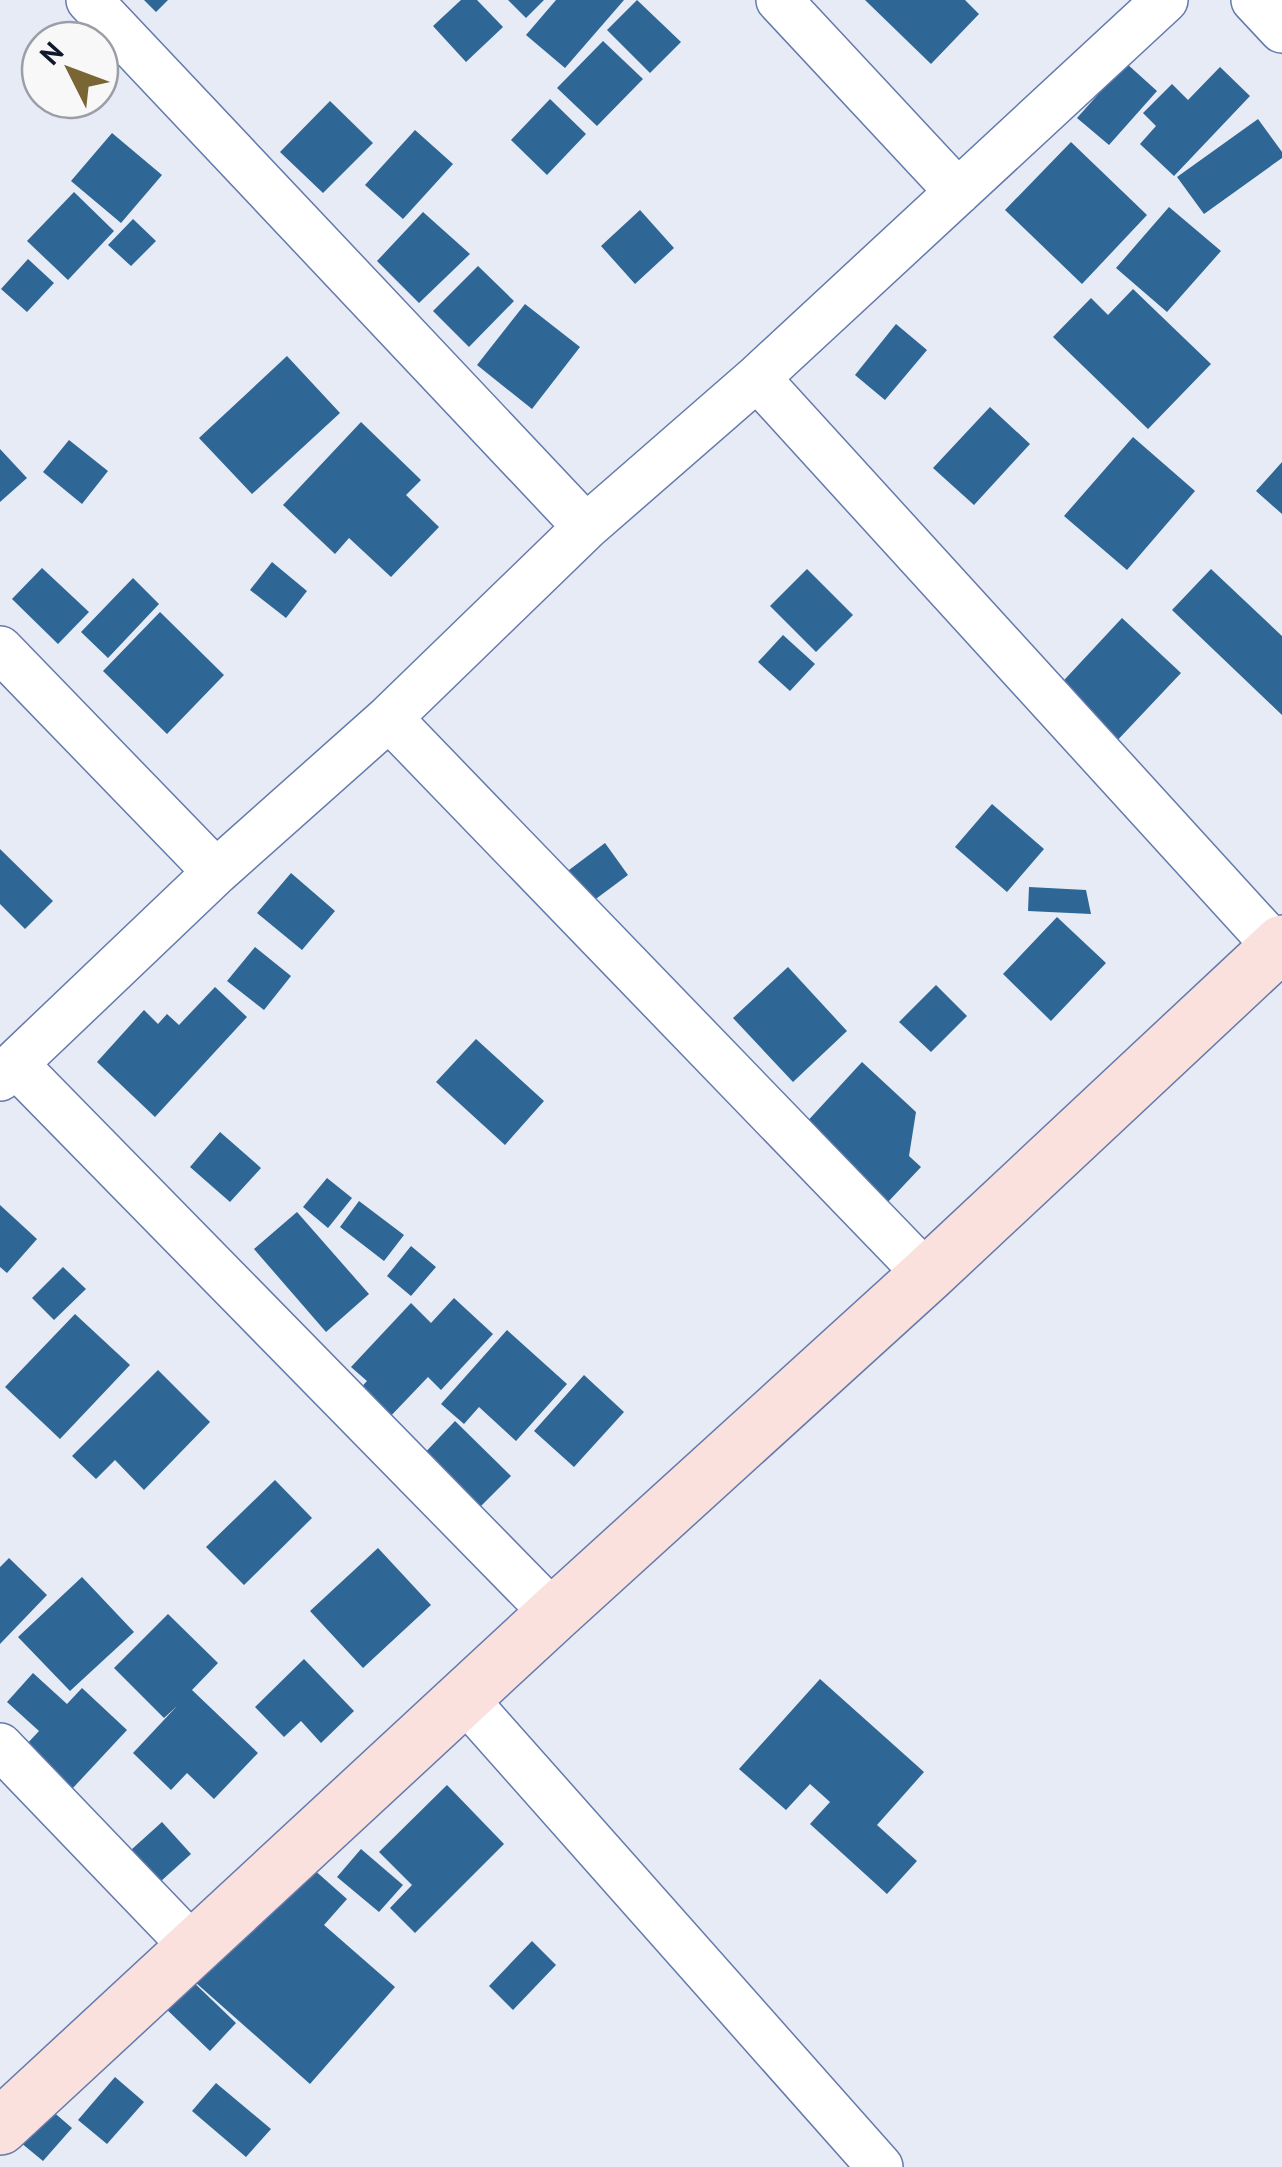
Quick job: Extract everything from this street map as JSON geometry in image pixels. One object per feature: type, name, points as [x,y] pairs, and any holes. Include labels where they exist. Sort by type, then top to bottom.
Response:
[{"type":"main road","points":[[0,2127],[554,1614],[928,1275],[1280,945]]},
{"type":"street","points":[[88,0],[586,527]]},
{"type":"street","points":[[779,0],[958,192]]},
{"type":"street","points":[[554,1614],[8,1071],[216,872],[389,718],[586,527],[757,378],[1166,0]]},
{"type":"street","points":[[1254,0],[1282,30]]},
{"type":"street","points":[[757,378],[1280,945]]},
{"type":"street","points":[[0,648],[216,872]]},
{"type":"street","points":[[389,718],[928,1275]]},
{"type":"street","points":[[464,1698],[880,2167]]},
{"type":"street","points":[[0,1746],[193,1946]]},
{"type":"building","points":[[144,0],[168,0],[156,12]]},
{"type":"building","points":[[461,0],[477,0],[503,27],[466,62],[433,26]]},
{"type":"building","points":[[508,0],[544,0],[526,18]]},
{"type":"building","points":[[556,0],[624,0],[565,68],[526,35]]},
{"type":"building","points":[[637,0],[681,42],[650,73],[607,30]]},
{"type":"building","points":[[865,0],[965,0],[979,14],[931,64]]},
{"type":"building","points":[[603,41],[643,79],[597,126],[557,88]]},
{"type":"building","points":[[1126,63],[1157,91],[1109,145],[1077,118]]},
{"type":"building","points":[[1220,67],[1250,96],[1174,176],[1140,144],[1156,126],[1143,113],[1172,84],[1188,100]]},
{"type":"building","points":[[550,99],[586,134],[547,175],[511,140]]},
{"type":"building","points":[[330,101],[373,143],[323,193],[280,152]]},
{"type":"building","points":[[1258,119],[1282,152],[1282,158],[1204,214],[1177,177]]},
{"type":"building","points":[[415,130],[453,164],[403,219],[365,185]]},
{"type":"building","points":[[112,133],[162,175],[121,223],[71,181]]},
{"type":"building","points":[[1071,142],[1147,215],[1082,284],[1005,210]]},
{"type":"building","points":[[74,192],[114,231],[68,280],[27,241]]},
{"type":"building","points":[[1169,207],[1221,251],[1167,312],[1116,268]]},
{"type":"building","points":[[640,210],[674,248],[635,284],[601,246]]},
{"type":"building","points":[[423,212],[470,254],[419,303],[377,261]]},
{"type":"building","points":[[133,219],[156,241],[131,266],[108,245]]},
{"type":"building","points":[[28,259],[54,283],[27,312],[1,289]]},
{"type":"building","points":[[478,266],[514,301],[469,347],[433,311]]},
{"type":"building","points":[[1133,289],[1211,364],[1148,429],[1053,337],[1091,298],[1108,315]]},
{"type":"building","points":[[525,304],[580,347],[532,409],[477,365]]},
{"type":"building","points":[[896,324],[927,350],[885,400],[855,375]]},
{"type":"building","points":[[287,356],[340,413],[252,494],[199,438]]},
{"type":"building","points":[[990,407],[1030,444],[974,505],[933,468]]},
{"type":"building","points":[[361,422],[421,480],[406,495],[439,527],[391,577],[349,538],[335,554],[283,505]]},
{"type":"building","points":[[1133,437],[1195,491],[1127,570],[1064,516]]},
{"type":"building","points":[[69,440],[108,471],[82,504],[43,472]]},
{"type":"building","points":[[0,449],[27,478],[0,502]]},
{"type":"building","points":[[1282,462],[1282,514],[1256,491]]},
{"type":"building","points":[[272,562],[307,591],[286,618],[250,590]]},
{"type":"building","points":[[42,568],[89,612],[58,644],[12,599]]},
{"type":"building","points":[[807,569],[853,615],[816,652],[770,606]]},
{"type":"building","points":[[1211,569],[1282,636],[1282,715],[1172,610]]},
{"type":"building","points":[[133,578],[159,604],[108,658],[81,632]]},
{"type":"building","points":[[160,612],[224,675],[167,734],[103,671]]},
{"type":"building","points":[[1122,618],[1181,673],[1112,746],[1053,692]]},
{"type":"building","points":[[783,635],[815,664],[790,691],[758,662]]},
{"type":"building","points":[[992,804],[1044,849],[1007,892],[955,847]]},
{"type":"building","points":[[605,843],[628,875],[585,907],[561,876]]},
{"type":"building","points":[[0,849],[53,901],[25,929],[0,904]]},
{"type":"building","points":[[291,873],[335,911],[302,950],[257,913]]},
{"type":"building","points":[[1029,887],[1086,890],[1091,914],[1028,911]]},
{"type":"building","points":[[1057,917],[1106,963],[1051,1021],[1003,974]]},
{"type":"building","points":[[255,947],[291,976],[264,1010],[227,981]]},
{"type":"building","points":[[788,967],[847,1031],[793,1082],[733,1018]]},
{"type":"building","points":[[936,985],[967,1016],[931,1052],[899,1022]]},
{"type":"building","points":[[215,987],[247,1017],[155,1117],[97,1062],[144,1010],[158,1024],[167,1014],[179,1025]]},
{"type":"building","points":[[476,1039],[544,1101],[505,1145],[436,1082]]},
{"type":"building","points":[[862,1062],[916,1112],[909,1156],[921,1167],[887,1203],[803,1126]]},
{"type":"building","points":[[220,1132],[261,1168],[230,1202],[190,1167]]},
{"type":"building","points":[[327,1178],[352,1198],[328,1228],[303,1207]]},
{"type":"building","points":[[359,1201],[404,1235],[384,1261],[340,1227]]},
{"type":"building","points":[[0,1205],[37,1239],[7,1273],[0,1267]]},
{"type":"building","points":[[297,1212],[369,1294],[326,1332],[254,1249]]},
{"type":"building","points":[[411,1246],[436,1267],[411,1296],[387,1276]]},
{"type":"building","points":[[63,1267],[86,1289],[54,1320],[32,1298]]},
{"type":"building","points":[[454,1298],[493,1334],[441,1390],[428,1377],[385,1422],[355,1394],[367,1381],[351,1367],[411,1303],[431,1323]]},
{"type":"building","points":[[75,1314],[130,1365],[60,1439],[5,1387]]},
{"type":"building","points":[[507,1330],[567,1384],[516,1441],[479,1407],[464,1424],[441,1404]]},
{"type":"building","points":[[158,1370],[210,1422],[144,1490],[115,1460],[96,1479],[72,1456]]},
{"type":"building","points":[[584,1375],[624,1412],[574,1467],[534,1431]]},
{"type":"building","points":[[455,1421],[511,1476],[475,1512],[420,1458]]},
{"type":"building","points":[[275,1480],[312,1518],[244,1585],[206,1547]]},
{"type":"building","points":[[378,1548],[431,1605],[363,1668],[310,1611]]},
{"type":"building","points":[[9,1558],[47,1595],[0,1644],[0,1567]]},
{"type":"building","points":[[82,1577],[134,1632],[70,1691],[18,1637]]},
{"type":"building","points":[[168,1614],[218,1663],[192,1690],[258,1753],[214,1799],[187,1773],[171,1790],[133,1753],[177,1706],[164,1718],[114,1668]]},
{"type":"building","points":[[304,1659],[354,1711],[321,1743],[301,1721],[284,1737],[255,1707]]},
{"type":"building","points":[[33,1673],[67,1704],[82,1688],[127,1730],[72,1789],[25,1746],[39,1731],[7,1702]]},
{"type":"building","points":[[820,1679],[924,1772],[877,1825],[917,1861],[887,1894],[810,1824],[830,1802],[810,1784],[786,1810],[739,1769]]},
{"type":"building","points":[[447,1785],[504,1844],[415,1933],[390,1908],[412,1885],[379,1852]]},
{"type":"building","points":[[162,1822],[191,1854],[150,1891],[121,1859]]},
{"type":"building","points":[[361,1849],[403,1885],[379,1912],[337,1877]]},
{"type":"building","points":[[303,1860],[347,1899],[324,1925],[395,1987],[310,2084],[195,1982]]},
{"type":"building","points":[[532,1941],[556,1965],[513,2010],[489,1986]]},
{"type":"building","points":[[187,1976],[236,2023],[210,2051],[161,2004]]},
{"type":"building","points":[[115,2077],[144,2102],[107,2144],[78,2120]]},
{"type":"building","points":[[216,2083],[271,2129],[246,2157],[192,2111]]},
{"type":"building","points":[[50,2109],[72,2128],[43,2161],[20,2142]]}]
